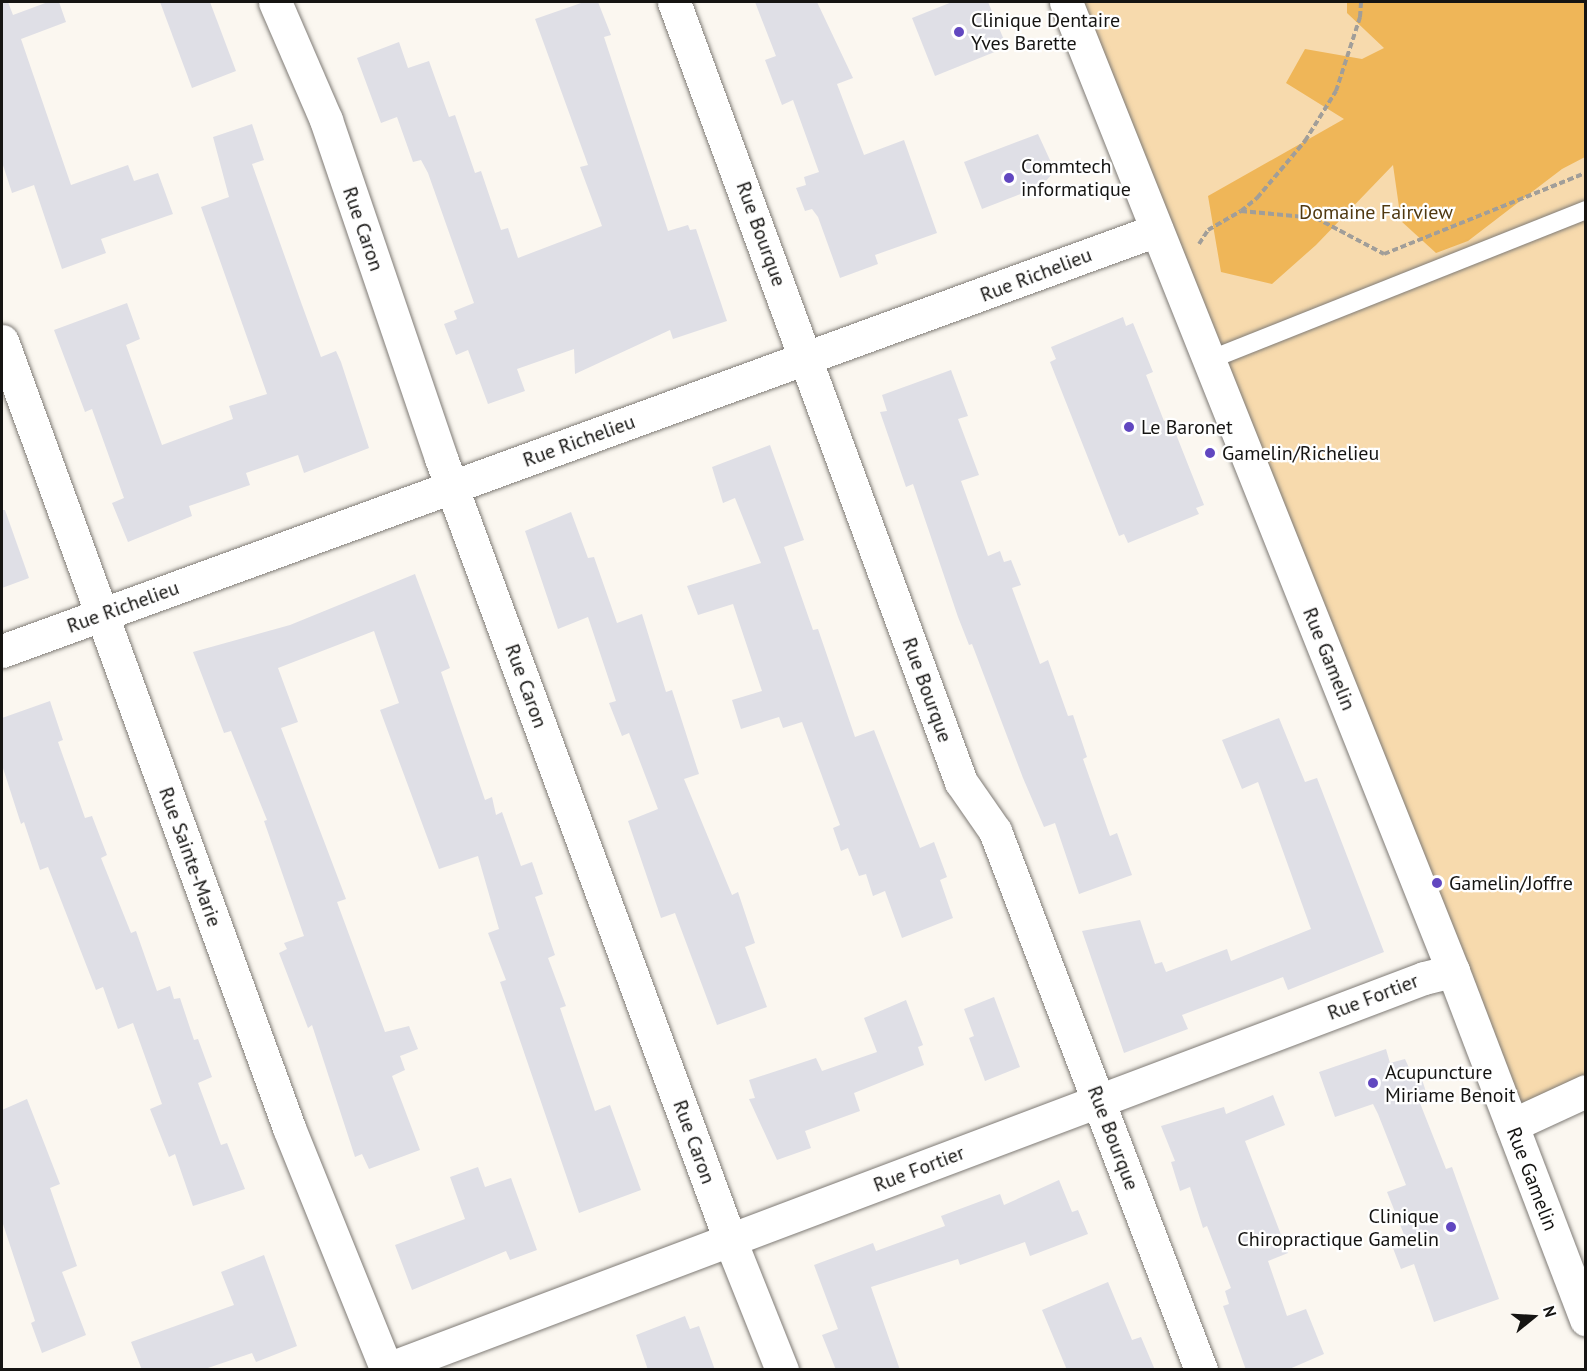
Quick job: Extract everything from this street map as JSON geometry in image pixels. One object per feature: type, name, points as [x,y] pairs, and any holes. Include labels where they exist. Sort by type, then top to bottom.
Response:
[{"type":"street","name":"Rue Caron","points":[[275,2],[326,120],[453,485],[730,1240],[782,1370]]},
{"type":"street","name":"Rue Bourque","points":[[675,2],[961,782],[995,831],[1201,1370]]},
{"type":"street","name":"Rue Gamelin","points":[[1066,2],[1453,971],[1586,1319]]},
{"type":"street","name":"Rue Richelieu","points":[[2,651],[453,485],[807,360],[1157,230]]},
{"type":"street","name":"Rue Sainte-Marie","points":[[2,341],[289,1128],[386,1369]]},
{"type":"street","name":"Rue Fortier","points":[[386,1369],[1424,978],[1453,971]]},
{"type":"street","points":[[1512,1125],[1586,1091]]},
{"type":"lane","points":[[1209,360],[1586,210]]},
{"type":"path","points":[[1196,247],[1208,230],[1241,211],[1257,198],[1305,141],[1336,91],[1360,17],[1361,2]]},
{"type":"path","points":[[1241,211],[1316,218],[1384,254],[1586,173]]},
{"type":"green space","name":"Domaine Fairview","points":[[1066,2],[1585,2],[1585,1090],[1512,1125]]},
{"type":"shaded area","points":[[1347,2],[1585,2],[1585,157],[1562,169],[1468,241],[1436,253],[1401,221],[1393,165],[1316,245],[1272,284],[1221,272],[1208,196],[1344,119],[1286,83],[1305,49],[1362,59],[1384,48],[1347,13]]},
{"type":"building","points":[[2,2],[8,2],[13,15],[48,2],[59,2],[66,22],[21,39],[71,185],[128,165],[134,181],[158,173],[173,214],[101,239],[106,253],[62,269],[34,185],[12,193],[2,162]]},
{"type":"building","points":[[160,2],[210,2],[236,71],[192,88]]},
{"type":"building","points":[[584,2],[598,2],[611,35],[604,37],[668,231],[688,225],[690,230],[696,229],[727,321],[673,339],[670,330],[575,374],[574,349],[517,369],[525,391],[488,404],[468,350],[456,355],[444,324],[457,319],[454,311],[474,303],[428,173],[421,160],[413,162],[397,117],[381,123],[357,58],[399,42],[408,68],[429,61],[449,117],[455,115],[475,173],[481,171],[501,230],[508,228],[518,258],[602,226],[580,167],[588,165],[535,19]]},
{"type":"building","points":[[755,2],[817,2],[853,78],[837,84],[864,155],[904,140],[937,233],[875,255],[878,264],[840,278],[818,217],[812,209],[805,211],[796,188],[806,185],[804,177],[819,172],[793,100],[782,105],[765,60],[776,56]]},
{"type":"building","name":"Clinique Dentaire Yves Barette","points":[[952,2],[988,2],[1007,47],[935,76],[912,18]]},
{"type":"building","points":[[252,124],[264,160],[252,164],[302,305],[321,357],[336,351],[369,448],[304,473],[298,455],[246,473],[250,485],[189,506],[192,516],[128,542],[112,503],[124,498],[92,409],[85,412],[54,330],[127,303],[140,339],[126,345],[162,445],[233,419],[229,406],[267,394],[201,207],[229,197],[213,137]]},
{"type":"building","name":"Commtech informatique","points":[[1038,134],[1055,171],[1041,186],[982,209],[964,162]]},
{"type":"building","name":"Le Baronet","points":[[1123,317],[1126,326],[1133,323],[1153,372],[1146,375],[1164,421],[1170,419],[1204,505],[1196,508],[1199,514],[1128,543],[1124,534],[1119,536],[1050,362],[1056,359],[1051,347]]},
{"type":"building","points":[[951,370],[968,416],[958,419],[979,475],[961,481],[988,556],[1000,551],[1004,562],[1011,560],[1021,585],[1012,588],[1040,664],[1048,660],[1068,716],[1073,715],[1087,757],[1083,759],[1110,836],[1117,833],[1132,875],[1079,894],[1055,823],[1044,827],[1023,778],[972,644],[969,645],[958,617],[913,484],[906,487],[880,412],[887,411],[882,395]]},
{"type":"building","points":[[770,445],[804,540],[784,547],[813,630],[818,629],[855,737],[874,730],[920,848],[934,842],[947,877],[940,880],[953,918],[902,938],[885,891],[873,896],[866,874],[859,876],[848,848],[841,851],[833,828],[840,825],[802,722],[783,728],[779,717],[741,729],[732,700],[762,691],[733,604],[698,615],[687,586],[761,563],[735,498],[723,503],[712,467]]},
{"type":"building","points":[[2,510],[5,510],[29,578],[2,588]]},
{"type":"building","points":[[571,512],[588,558],[594,557],[617,623],[642,614],[666,692],[672,690],[699,774],[684,779],[732,895],[738,892],[755,943],[745,947],[767,1007],[717,1025],[675,913],[661,918],[628,821],[658,809],[629,733],[622,736],[609,703],[616,701],[588,617],[558,629],[525,531]]},
{"type":"building","points":[[415,574],[450,668],[441,672],[485,800],[492,797],[496,815],[502,812],[521,866],[532,862],[543,894],[535,897],[555,955],[548,958],[566,1006],[560,1008],[595,1111],[610,1105],[641,1190],[579,1213],[500,982],[506,980],[488,933],[499,929],[478,856],[439,869],[380,710],[399,703],[374,631],[278,668],[298,722],[281,728],[346,899],[337,902],[385,1032],[409,1026],[418,1049],[400,1056],[405,1070],[392,1076],[420,1150],[369,1169],[362,1154],[355,1157],[312,1025],[308,1028],[279,953],[287,949],[284,943],[304,936],[264,821],[267,820],[231,731],[224,733],[193,652],[290,625]]},
{"type":"building","points":[[50,701],[63,740],[58,742],[85,818],[92,816],[107,855],[101,858],[131,933],[136,931],[157,991],[170,986],[174,999],[180,998],[194,1040],[198,1039],[212,1077],[198,1083],[221,1145],[227,1143],[245,1189],[193,1206],[175,1154],[169,1157],[150,1109],[162,1104],[133,1023],[118,1029],[103,987],[96,990],[48,867],[40,870],[24,822],[21,824],[2,765],[2,718]]},
{"type":"building","points":[[1279,718],[1305,782],[1317,778],[1384,952],[1288,990],[1283,977],[1182,1015],[1188,1029],[1124,1053],[1082,931],[1140,920],[1155,964],[1162,962],[1166,972],[1227,949],[1231,961],[1311,929],[1258,782],[1242,789],[1222,740]]},
{"type":"building","points":[[994,997],[1020,1067],[985,1081],[969,1038],[974,1036],[964,1009]]},
{"type":"building","points":[[906,1000],[923,1045],[918,1047],[924,1065],[854,1093],[860,1111],[805,1131],[811,1148],[777,1160],[749,1099],[755,1098],[749,1080],[816,1058],[822,1071],[877,1052],[864,1018]]},
{"type":"building","points":[[1386,1049],[1390,1063],[1405,1059],[1410,1070],[1418,1067],[1427,1095],[1418,1098],[1446,1169],[1452,1167],[1499,1299],[1434,1322],[1414,1264],[1401,1269],[1391,1243],[1405,1237],[1387,1192],[1406,1185],[1378,1114],[1373,1104],[1335,1117],[1319,1072]]},
{"type":"building","points":[[1273,1095],[1285,1125],[1245,1141],[1288,1253],[1268,1261],[1287,1316],[1306,1309],[1324,1354],[1287,1370],[1246,1370],[1223,1306],[1229,1304],[1225,1291],[1231,1288],[1207,1226],[1203,1228],[1190,1187],[1180,1191],[1171,1162],[1175,1161],[1161,1126],[1224,1107],[1226,1114]]},
{"type":"building","points":[[27,1099],[60,1184],[50,1188],[77,1266],[62,1272],[86,1335],[42,1353],[31,1323],[35,1321],[2,1221],[2,1110]]},
{"type":"building","points":[[478,1167],[485,1187],[511,1178],[537,1250],[510,1260],[506,1251],[412,1290],[395,1245],[465,1219],[450,1177]]},
{"type":"building","points":[[1059,1180],[1072,1212],[1078,1210],[1088,1234],[1030,1256],[1025,1242],[960,1265],[958,1259],[871,1287],[900,1370],[836,1370],[822,1335],[838,1329],[814,1265],[873,1243],[876,1251],[945,1226],[941,1216],[1000,1194],[1004,1205]]},
{"type":"building","points":[[264,1255],[297,1346],[256,1362],[252,1353],[202,1370],[142,1370],[131,1342],[234,1305],[221,1272]]},
{"type":"building","points":[[1108,1282],[1132,1340],[1141,1337],[1155,1370],[1067,1370],[1042,1310]]},
{"type":"building","points":[[685,1316],[690,1329],[699,1326],[715,1370],[648,1370],[636,1335]]},
{"type":"place","name":"Clinique Dentaire Yves Barette","points":[[959,32]]},
{"type":"place","name":"Commtech informatique","points":[[1009,178]]},
{"type":"place","name":"Le Baronet","points":[[1129,427]]},
{"type":"place","name":"Gamelin/Richelieu","points":[[1210,453]]},
{"type":"place","name":"Gamelin/Joffre","points":[[1437,883]]},
{"type":"place","name":"Acupuncture Miriame Benoit","points":[[1373,1083]]},
{"type":"place","name":"Clinique Chiropractique Gamelin","points":[[1451,1227]]}]
